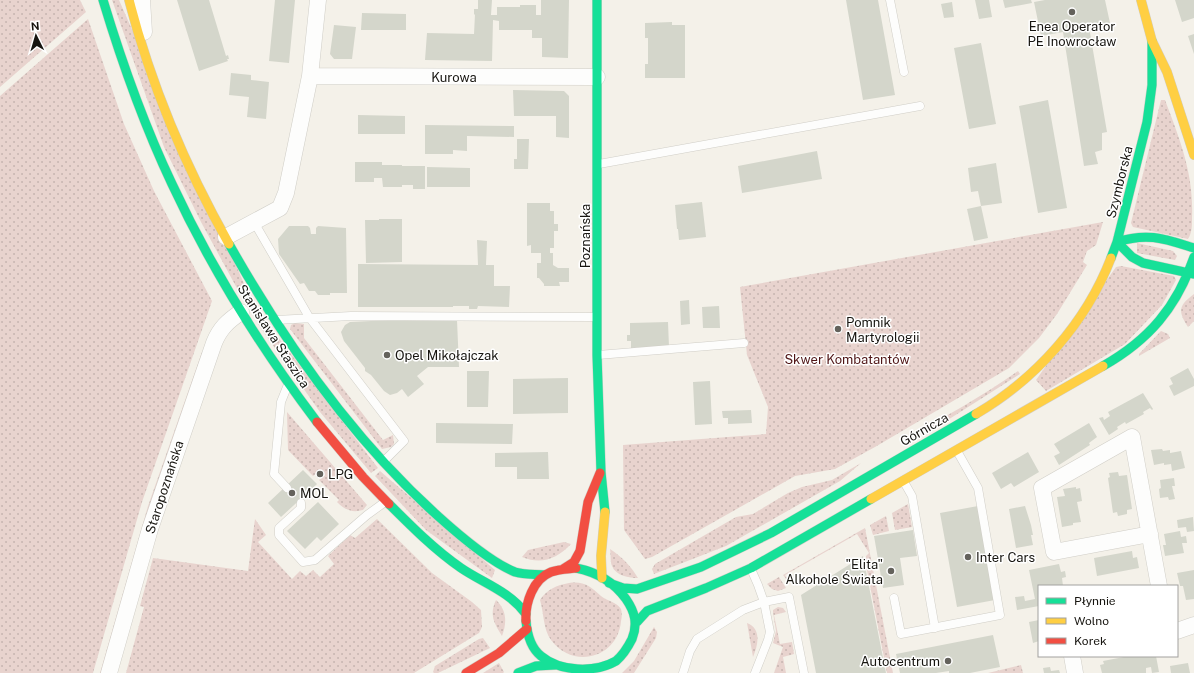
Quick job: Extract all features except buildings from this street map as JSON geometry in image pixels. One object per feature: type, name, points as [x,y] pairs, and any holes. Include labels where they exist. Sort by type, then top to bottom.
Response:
[{"type":"street","name":"Stanisława Staszica","points":[[103,0],[122,62],[157,152],[200,240],[241,312],[268,355],[288,384],[326,433],[386,501],[431,544],[462,568],[507,595],[518,604],[526,614]]},
{"type":"street","name":"Stanisława Staszica","points":[[129,0],[146,57],[170,121],[190,166],[226,237],[274,320],[297,355],[382,463],[440,518],[473,546],[518,573],[545,575]]},
{"type":"street","points":[[142,0],[146,57]]},
{"type":"street","points":[[226,237],[280,208],[286,193],[310,76],[318,0]]},
{"type":"street","name":"Poznańska","points":[[597,0],[597,355],[601,472],[605,507],[601,556],[606,580]]},
{"type":"street","name":"Szymborska","points":[[1141,0],[1152,41],[1167,72],[1194,155]]},
{"type":"street","name":"Szymborska","points":[[1117,242],[1148,122],[1152,85],[1152,41]]},
{"type":"street","name":"Kurowa","points":[[310,76],[597,77]]},
{"type":"street","points":[[1191,274],[1149,265],[1135,260],[1117,242],[1130,237],[1155,237],[1194,248]]},
{"type":"street","name":"Górnicza","points":[[606,580],[623,588],[637,588],[701,567],[731,554],[990,406],[1028,377],[1059,345],[1090,302],[1107,268],[1117,242]]},
{"type":"street","points":[[637,622],[631,606],[622,593],[606,580],[590,570],[576,568],[562,569],[545,575],[534,586],[528,600],[526,614],[527,629],[532,642],[541,656],[555,665],[572,672],[585,672],[598,670],[613,663],[629,646],[637,622],[647,611],[706,588],[751,568],[1107,364],[1138,344],[1166,314],[1179,294],[1191,274],[1194,257]]},
{"type":"street","name":"Staropoznańska","points":[[109,673],[150,529],[214,343],[224,325],[241,312]]},
{"type":"street","points":[[1150,534],[1054,552],[1042,488],[1132,437],[1150,534],[1159,585]]},
{"type":"street","name":"Poznańska","points":[[562,569],[574,562],[580,552],[588,502],[601,472]]},
{"type":"street","points":[[1178,631],[1194,625]]},
{"type":"street","points":[[466,673],[499,653],[527,629]]},
{"type":"street","points":[[1072,657],[1075,673]]},
{"type":"street","points":[[607,673],[613,663]]},
{"type":"street","points":[[518,673],[526,668],[539,664],[555,665]]},
{"type":"lane","points":[[890,0],[904,72]]},
{"type":"lane","points":[[598,164],[920,106]]},
{"type":"lane","points":[[254,222],[309,317],[404,441],[382,463]]},
{"type":"lane","points":[[274,320],[309,317],[398,316],[597,317]]},
{"type":"lane","points":[[597,355],[744,343]]},
{"type":"lane","points":[[287,488],[274,474],[281,402],[288,384]]},
{"type":"lane","points":[[894,598],[901,634],[1000,616],[978,488],[956,451]]},
{"type":"lane","points":[[904,481],[912,496],[935,628]]},
{"type":"lane","points":[[301,503],[301,508],[279,528],[279,535],[303,562],[315,560],[367,515],[386,501]]},
{"type":"lane","points":[[751,568],[757,580],[764,602],[770,632],[755,673]]},
{"type":"lane","points":[[683,673],[690,651],[697,639],[743,610],[764,602],[790,597],[804,673]]},
{"type":"green space","points":[[0,0],[80,0],[86,12],[0,87]]},
{"type":"green space","points":[[112,0],[119,0],[246,288],[239,292],[201,222],[164,147]]},
{"type":"green space","points":[[88,19],[124,124],[154,191],[212,301],[142,502],[93,673],[0,673],[0,96]]},
{"type":"green space","points":[[1161,100],[1165,100],[1181,143],[1191,187],[1192,221],[1191,232],[1188,239],[1133,227],[1131,223]]},
{"type":"green space","name":"Skwer Kombatantów","points":[[1103,222],[1096,245],[1087,251],[1083,262],[1087,265],[1057,314],[1039,338],[1009,368],[835,469],[795,476],[652,557],[645,559],[624,530],[623,445],[766,434],[768,407],[747,355],[740,287]]},
{"type":"green space","points":[[1137,243],[1173,251],[1177,256],[1175,260],[1137,253]]},
{"type":"green space","points":[[1121,266],[1174,276],[1176,280],[1162,305],[1125,344],[1046,391],[1036,380],[1116,267]]},
{"type":"green space","points":[[1194,294],[1194,321],[1188,327],[1182,317],[1181,309],[1182,305]]},
{"type":"green space","points":[[265,320],[378,468],[371,473],[320,412],[258,324]]},
{"type":"green space","points":[[295,323],[304,324],[304,338],[383,440],[393,435],[394,444],[391,447],[382,449],[290,329],[291,325]]},
{"type":"green space","points":[[1161,331],[1168,334],[1170,338],[1139,356],[1139,354]]},
{"type":"green space","points":[[202,352],[204,352],[102,673],[100,673],[148,506]]},
{"type":"green space","points":[[1018,371],[1020,374],[943,423],[906,437],[963,406]]},
{"type":"green space","points":[[287,412],[367,505],[363,510],[352,511],[340,505],[337,502],[339,500],[319,480],[325,475],[321,470],[313,476],[288,450]]},
{"type":"green space","points":[[861,463],[840,481],[726,546],[654,574],[652,569],[655,564],[736,517],[753,514],[788,493],[802,487],[832,480]]},
{"type":"green space","points":[[380,471],[495,570],[492,578],[426,530],[375,476]]},
{"type":"green space","points":[[908,504],[912,527],[895,530],[892,513]]},
{"type":"green space","points":[[886,516],[889,531],[873,535],[870,525]]},
{"type":"green space","points":[[255,519],[266,535],[258,542],[292,579],[300,571],[306,576],[313,570],[320,577],[334,564],[328,556],[350,535],[355,538],[377,519],[432,573],[481,610],[482,627],[479,633],[414,673],[126,673],[144,607],[140,606],[153,558],[248,571]]},
{"type":"green space","points":[[865,528],[893,673],[887,673],[865,560],[869,553],[857,534],[785,575],[791,585],[783,575]]},
{"type":"green space","points":[[564,542],[571,544],[554,557],[536,560],[522,557],[528,550]]},
{"type":"green space","points":[[610,549],[626,562],[638,578],[627,577],[616,572],[611,564]]},
{"type":"green space","points":[[779,577],[786,588],[778,591],[772,589],[767,584]]},
{"type":"green space","points":[[569,583],[586,585],[621,609],[622,618],[618,634],[612,644],[593,656],[582,657],[571,655],[560,649],[551,640],[546,631],[540,600],[545,593],[552,588]]},
{"type":"green space","points":[[496,600],[500,604],[505,617],[505,626],[502,636],[493,619],[493,610]]},
{"type":"green space","points":[[778,607],[783,608],[786,612],[774,615],[780,644],[792,642],[794,654],[783,657],[786,673],[774,673],[783,647],[773,643],[776,631],[773,610]]},
{"type":"green space","points":[[747,623],[755,629],[758,638],[753,657]]},
{"type":"green space","points":[[654,627],[657,632],[656,638],[634,673],[622,673],[634,661]]},
{"type":"green space","points":[[483,638],[490,648],[438,673],[433,672],[435,666]]},
{"type":"green space","points":[[499,663],[504,672],[503,673],[483,673]]},
{"type":"green space","points":[[1021,665],[1023,673],[988,673]]},
{"type":"traffic: fast","points":[[103,0],[143,116],[162,162],[187,215],[238,307],[276,365],[317,422]]},
{"type":"traffic: fast","points":[[597,0],[597,355],[601,472],[605,512]]},
{"type":"traffic: fast","points":[[1111,258],[1117,242],[1147,122],[1152,85],[1152,41]]},
{"type":"traffic: fast","points":[[1117,242],[1138,237],[1147,237],[1194,248]]},
{"type":"traffic: fast","points":[[1117,242],[1132,257],[1143,263],[1194,274]]},
{"type":"traffic: fast","points":[[229,244],[274,318],[323,390],[378,456],[439,517],[475,548],[495,562],[515,572],[545,575]]},
{"type":"traffic: fast","points":[[1103,366],[1119,356],[1148,333],[1170,307],[1187,275],[1194,257]]},
{"type":"traffic: fast","points":[[609,583],[623,588],[637,589],[701,567],[771,533],[976,414]]},
{"type":"traffic: fast","points":[[637,622],[647,611],[706,588],[751,568],[871,499]]},
{"type":"traffic: fast","points":[[389,504],[442,554],[461,568],[504,593],[526,614]]},
{"type":"traffic: fast","points":[[526,621],[527,630],[532,645],[541,656],[558,665],[568,668],[588,669],[608,665],[619,659],[627,648],[634,634],[635,618],[632,609],[621,593],[610,583],[591,572],[576,568]]},
{"type":"traffic: fast","points":[[518,673],[536,666],[555,665]]},
{"type":"traffic: slow","points":[[129,0],[148,63],[171,125],[198,186],[229,244]]},
{"type":"traffic: slow","points":[[1141,0],[1152,41],[1167,72],[1194,155]]},
{"type":"traffic: slow","points":[[976,414],[1019,384],[1057,347],[1088,305],[1111,258]]},
{"type":"traffic: slow","points":[[871,499],[1103,366]]},
{"type":"traffic: slow","points":[[602,578],[601,556],[605,512]]},
{"type":"traffic: jam","points":[[317,422],[363,477],[389,504]]},
{"type":"traffic: jam","points":[[563,569],[574,562],[580,551],[588,502],[600,473]]},
{"type":"traffic: jam","points":[[526,621],[527,607],[531,592],[539,580],[551,572],[576,568]]},
{"type":"traffic: jam","points":[[466,673],[499,653],[527,629]]},
{"type":"place","name":"Enea Operator PE Inowrocław","points":[[1072,12]]},
{"type":"place","name":"Pomnik Martyrologii","points":[[838,329]]},
{"type":"place","name":"Opel Mikołajczak","points":[[387,355]]},
{"type":"place","name":"LPG","points":[[320,474]]},
{"type":"place","name":"MOL","points":[[292,493]]},
{"type":"place","name":"Inter Cars","points":[[968,557]]},
{"type":"place","name":"\"Elita\" Alkohole Świata","points":[[891,571]]},
{"type":"place","name":"Autocentrum","points":[[948,661]]}]
